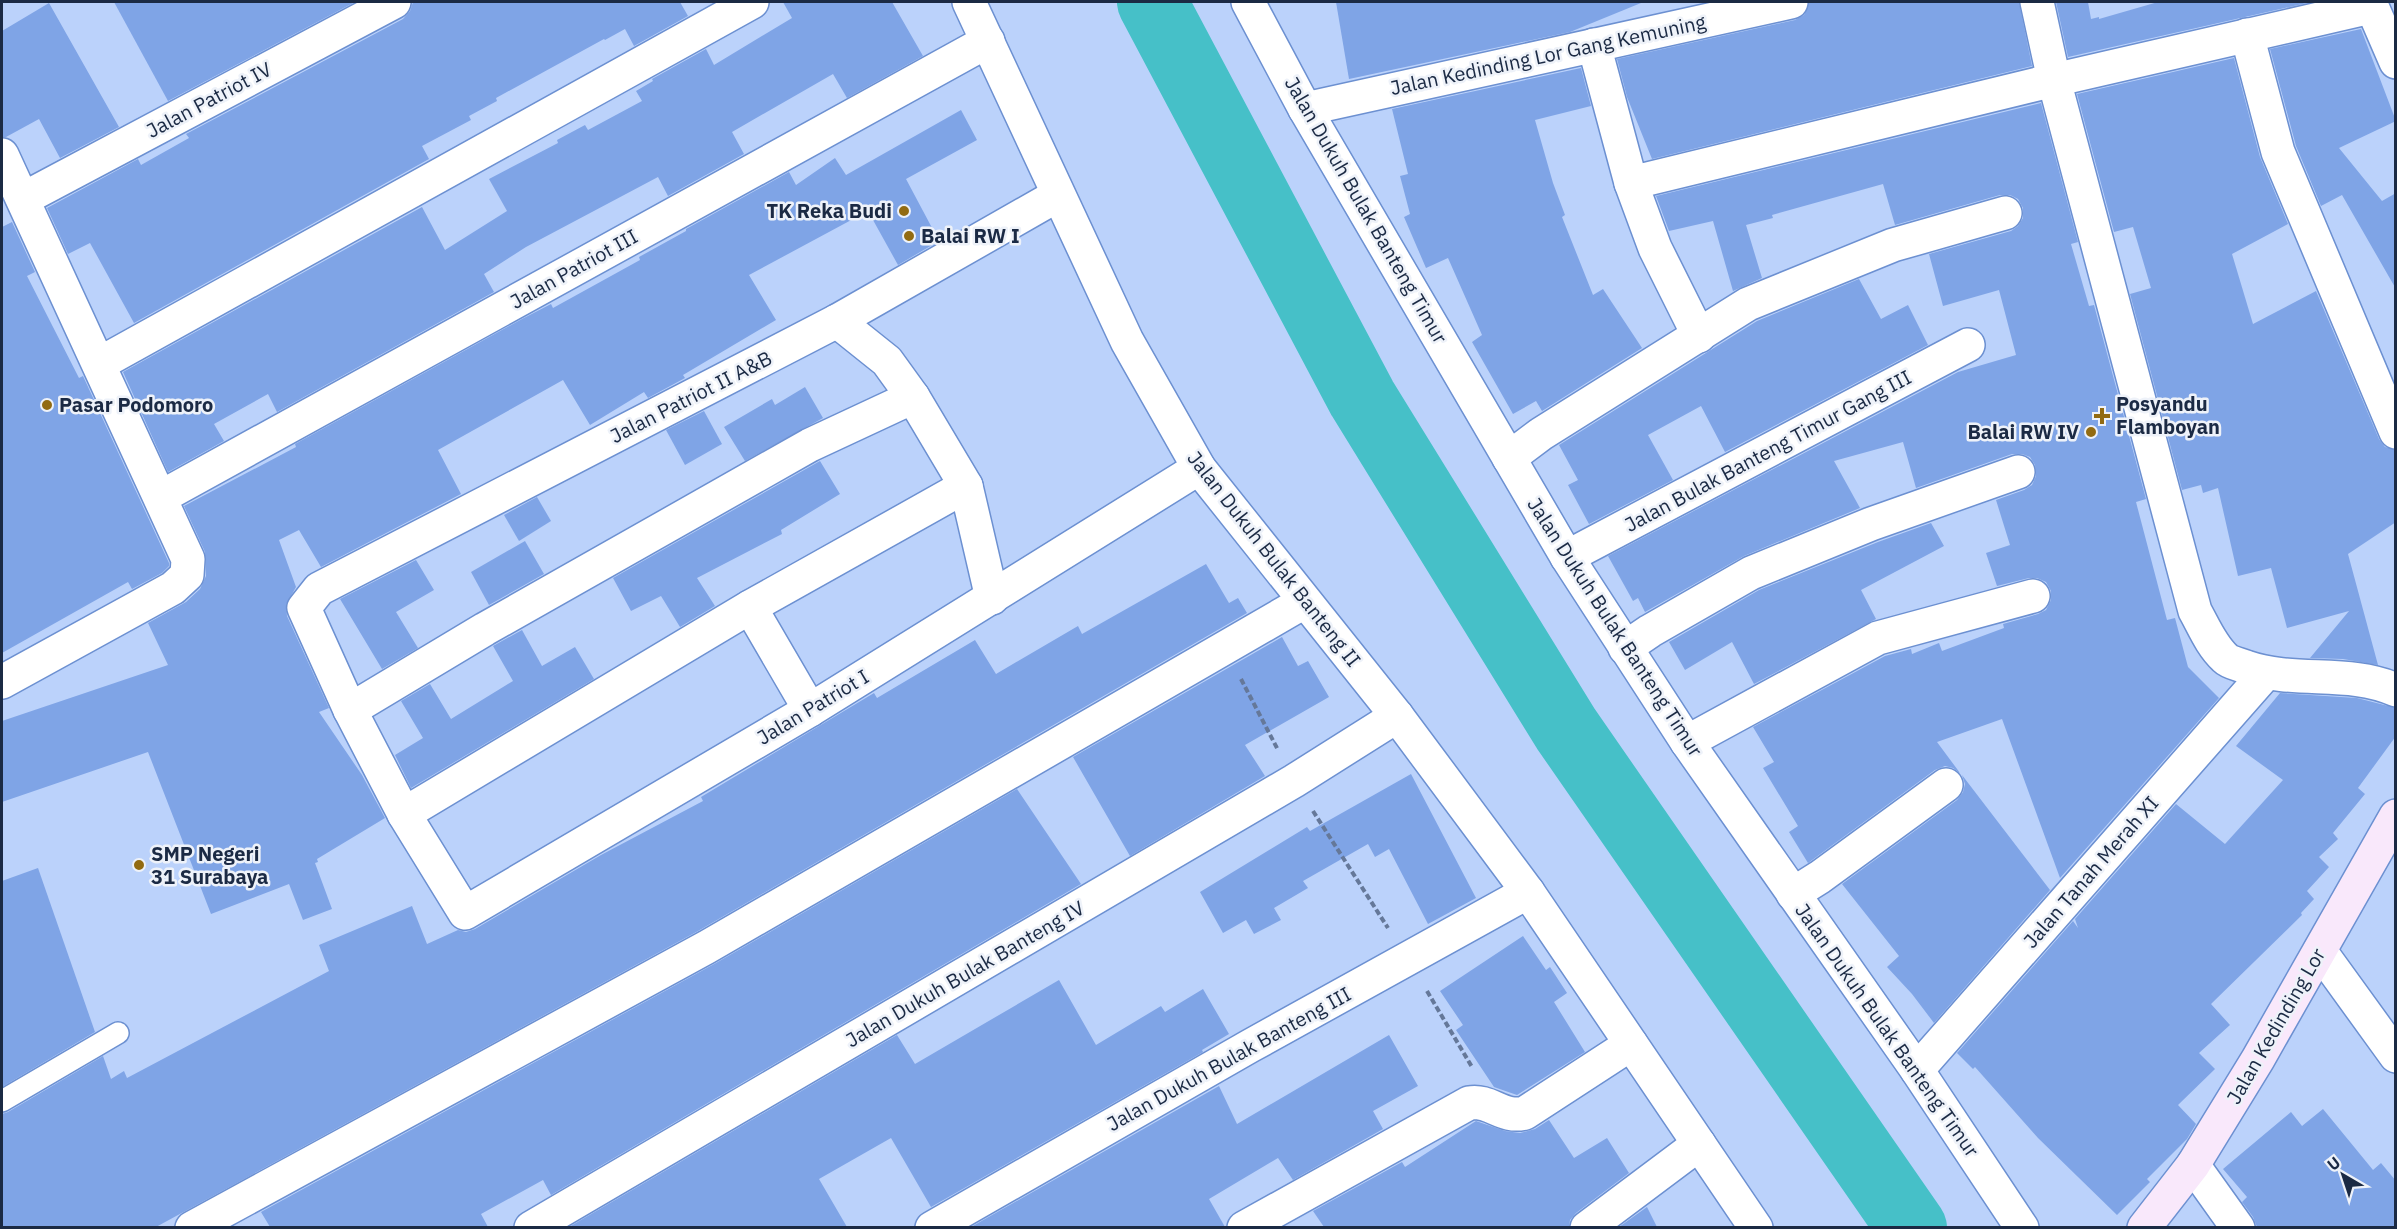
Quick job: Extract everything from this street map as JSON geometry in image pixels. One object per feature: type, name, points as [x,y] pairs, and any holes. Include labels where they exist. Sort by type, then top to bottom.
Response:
[{"type":"main road","name":"Jalan Kedinding Lor","points":[[2144,1227],[2193,1165],[2258,1059],[2396,816]]},
{"type":"street","name":"Jalan Patriot IV","points":[[23,199],[394,2]]},
{"type":"street","points":[[99,364],[752,2]]},
{"type":"street","name":"Jalan Dukuh Bulak Banteng II","points":[[969,2],[1127,341],[1199,468],[1397,716],[1528,892],[1756,1227]]},
{"type":"street","name":"Jalan Dukuh Bulak Banteng Timur","points":[[1248,2],[1305,109],[1567,557],[1687,742],[1917,1070],[2022,1227]]},
{"type":"street","name":"Jalan Kedinding Lor Gang Kemuning","points":[[1305,109],[1791,2]]},
{"type":"street","points":[[2037,2],[2054,80],[2195,611],[2212,643],[2227,660],[2265,674],[2340,678],[2382,684],[2396,690]]},
{"type":"street","points":[[1631,183],[2054,80],[2247,36],[2371,4],[2396,62]]},
{"type":"street","points":[[2247,36],[2277,152],[2396,432]]},
{"type":"street","name":"Jalan Patriot III","points":[[161,497],[988,41]]},
{"type":"street","points":[[1594,45],[1631,183],[1655,248],[1699,336]]},
{"type":"street","points":[[2,155],[188,559],[188,575],[173,588],[2,682]]},
{"type":"street","name":"Jalan Patriot II A&B","points":[[350,710],[304,608],[319,589],[837,321],[1058,195]]},
{"type":"street","points":[[1509,458],[1541,434],[1748,304],[1893,244],[2005,213]]},
{"type":"street","points":[[837,321],[886,361],[913,398],[966,486],[992,598]]},
{"type":"street","name":"Jalan Bulak Banteng Timur Gang III","points":[[1567,557],[1968,345]]},
{"type":"street","points":[[913,398],[810,445],[485,629],[350,710],[404,814],[750,608],[966,486]]},
{"type":"street","name":"Jalan Patriot I","points":[[404,814],[465,913],[810,710],[1199,468]]},
{"type":"street","points":[[1625,648],[1650,631],[1751,573],[1872,524],[2018,472]]},
{"type":"street","points":[[1687,742],[1878,638],[2033,596]]},
{"type":"street","points":[[192,1227],[706,946],[1304,602]]},
{"type":"street","points":[[750,608],[810,710]]},
{"type":"street","name":"Jalan Tanah Merah XI","points":[[1917,1070],[2265,674]]},
{"type":"street","name":"Jalan Dukuh Bulak Banteng IV","points":[[531,1227],[1294,781],[1397,716]]},
{"type":"street","points":[[1793,894],[1820,877],[1946,785]]},
{"type":"street","name":"Jalan Dukuh Bulak Banteng III","points":[[932,1227],[1528,892]]},
{"type":"street","points":[[2320,951],[2396,1056]]},
{"type":"street","points":[[1244,1227],[1469,1103],[1481,1103],[1516,1116],[1525,1113],[1631,1044]]},
{"type":"street","points":[[1587,1227],[1699,1144]]},
{"type":"street","points":[[2193,1165],[2238,1227]]},
{"type":"lane","points":[[2,1101],[118,1033]]},
{"type":"path","points":[[1225,649],[1294,781],[1408,959],[1497,1108]]},
{"type":"building","points":[[114,2],[355,2],[168,101]]},
{"type":"building","points":[[413,2],[680,2],[688,16],[634,46],[625,29],[496,98],[497,101],[469,116],[471,120],[422,146],[429,159],[134,323],[90,243],[68,254],[47,208],[138,159],[141,165],[189,138],[186,134],[403,19],[410,11]]},
{"type":"building","points":[[783,2],[892,2],[923,56],[847,98],[833,74],[732,132],[744,154],[668,196],[658,177],[526,247],[484,274],[494,292],[277,412],[268,394],[214,424],[224,441],[168,472],[123,372],[422,207],[445,250],[507,211],[489,179],[558,143],[557,140],[585,125],[588,130],[642,101],[636,91],[653,81],[652,79],[706,49],[714,65],[792,18]]},
{"type":"building","points":[[1336,2],[1641,3],[1570,32],[1349,79]]},
{"type":"building","points":[[2019,2],[2032,66],[1652,159],[1627,97],[1617,59],[1795,20],[1804,15],[1809,3]]},
{"type":"building","points":[[2056,2],[2088,2],[2091,19],[2099,17],[2099,19],[2158,2],[2311,2],[2068,57]]},
{"type":"building","points":[[49,3],[119,127],[60,158],[39,119],[2,137],[2,31]]},
{"type":"building","points":[[2361,29],[2396,121],[2339,148],[2382,201],[2396,193],[2396,289],[2342,195],[2321,206],[2296,146],[2270,49]]},
{"type":"building","points":[[2234,58],[2260,157],[2288,224],[2232,254],[2253,324],[2316,291],[2379,439],[2385,447],[2396,450],[2396,522],[2348,554],[2378,665],[2343,659],[2310,658],[2349,611],[2287,628],[2271,568],[2238,576],[2218,488],[2203,493],[2201,485],[2182,490],[2130,294],[2151,288],[2133,227],[2114,232],[2077,94]]},
{"type":"building","points":[[1581,68],[1591,106],[1535,120],[1553,183],[1565,215],[1562,217],[1593,295],[1603,289],[1642,348],[1542,411],[1536,401],[1513,414],[1472,342],[1482,335],[1448,258],[1426,268],[1404,217],[1410,214],[1400,176],[1408,174],[1392,109]]},
{"type":"building","points":[[2041,103],[2078,242],[2071,244],[2089,306],[2094,305],[2146,499],[2136,502],[2167,620],[2175,618],[2188,667],[2219,698],[2060,878],[2002,719],[1937,742],[1960,773],[1945,766],[1935,770],[1808,863],[1789,832],[1798,826],[1763,768],[1774,762],[1753,727],[1885,656],[1911,649],[1912,654],[1939,643],[1942,651],[2004,628],[2003,624],[2046,610],[2051,600],[2051,591],[2046,582],[2037,578],[2029,578],[1997,586],[1986,553],[2010,545],[1996,500],[2032,485],[2036,476],[2035,465],[2030,457],[2012,454],[1916,488],[1903,442],[1834,461],[1860,508],[1744,556],[1645,612],[1638,598],[1633,601],[1608,556],[1958,372],[2016,355],[1999,290],[1943,306],[1929,254],[2011,231],[2023,218],[2023,208],[2018,199],[2010,195],[2000,195],[1895,225],[1883,184],[1772,215],[1773,218],[1746,225],[1762,278],[1733,291],[1713,221],[1669,231],[1656,196]]},
{"type":"building","points":[[961,110],[977,140],[906,179],[939,241],[898,265],[868,211],[749,275],[776,320],[683,375],[685,378],[648,398],[644,392],[590,425],[563,380],[438,450],[461,494],[321,567],[299,530],[279,540],[296,587],[286,605],[287,616],[329,708],[319,712],[362,775],[385,818],[317,859],[318,862],[315,863],[332,909],[303,920],[289,884],[211,914],[148,752],[2,802],[2,721],[168,665],[148,623],[186,602],[200,589],[206,576],[205,552],[184,506],[296,447],[295,444],[522,319],[551,304],[553,308],[640,260],[639,257],[686,229],[789,172],[796,185],[835,158],[846,175]]},
{"type":"building","name":"Pasar Podomoro","points":[[12,222],[35,272],[27,276],[79,378],[83,376],[169,566],[162,573],[132,589],[128,582],[2,653],[2,227]]},
{"type":"building","points":[[1859,279],[1881,319],[1908,305],[1928,345],[1725,452],[1701,406],[1648,435],[1673,480],[1589,524],[1568,485],[1578,480],[1559,445],[1757,321]]},
{"type":"building","points":[[805,387],[823,418],[745,461],[724,427],[772,399],[775,405]]},
{"type":"building","points":[[704,411],[722,444],[685,465],[666,430]]},
{"type":"building","points":[[820,461],[840,494],[781,530],[782,534],[697,578],[715,606],[680,627],[661,596],[631,611],[613,578]]},
{"type":"building","points":[[537,497],[551,521],[519,541],[504,515]]},
{"type":"building","points":[[1931,523],[1944,546],[1861,590],[1876,619],[1754,684],[1732,642],[1685,670],[1669,642],[1759,590]]},
{"type":"building","points":[[525,541],[544,574],[489,605],[471,572]]},
{"type":"building","points":[[416,560],[434,590],[396,612],[418,648],[382,669],[340,599]]},
{"type":"building","points":[[1206,564],[1229,603],[1238,598],[1247,613],[698,931],[156,1227],[2,1227],[2,1114],[103,1056],[111,1079],[124,1071],[127,1078],[329,971],[319,945],[412,906],[427,944],[458,930],[466,932],[475,929],[601,855],[703,801],[701,797],[874,693],[877,698],[975,640],[996,674],[1078,626],[1082,634]]},
{"type":"building","points":[[522,630],[542,666],[575,647],[594,679],[411,788],[395,755],[423,738],[401,701],[430,684],[451,719],[513,681],[493,646]]},
{"type":"building","points":[[1282,637],[1298,666],[1308,661],[1329,697],[1245,745],[1265,776],[1130,856],[1073,757]]},
{"type":"building","points":[[2280,693],[2357,698],[2396,708],[2396,736],[2358,788],[2365,794],[2333,833],[2338,839],[2319,857],[2329,867],[2307,891],[2314,899],[2301,913],[2302,915],[2211,1004],[2230,1025],[2199,1053],[2215,1069],[2178,1105],[2196,1124],[2187,1139],[2147,1179],[2150,1182],[2117,1215],[2038,1138],[1975,1067],[1973,1069],[1957,1053],[2073,921],[2078,928],[2075,919],[2176,804],[2225,844],[2283,780],[2236,746]]},
{"type":"building","points":[[1411,774],[1476,898],[1428,924],[1389,849],[1375,857],[1368,844],[1303,881],[1308,888],[1274,908],[1281,920],[1254,934],[1246,920],[1223,933],[1200,892],[1307,827],[1310,831]]},
{"type":"building","points":[[1962,775],[2050,890],[1934,1023],[1887,967],[1899,956],[1842,884],[1957,800],[1965,784]]},
{"type":"building","points":[[1017,789],[1081,884],[551,1195],[543,1180],[481,1214],[488,1227],[270,1227],[261,1212],[716,963]]},
{"type":"building","points":[[38,868],[95,1032],[2,1087],[2,881]]},
{"type":"building","points":[[1523,936],[1546,970],[1550,967],[1567,993],[1554,1002],[1585,1052],[1517,1095],[1494,1087],[1456,1030],[1463,1025],[1440,991]]},
{"type":"building","points":[[1059,980],[1096,1045],[1161,1006],[1165,1012],[1203,989],[1229,1034],[1202,1050],[1203,1052],[931,1207],[891,1138],[819,1179],[847,1227],[569,1227],[897,1035],[915,1064]]},
{"type":"building","points":[[1389,1035],[1418,1086],[1373,1111],[1383,1129],[1293,1180],[1278,1158],[1209,1199],[1225,1227],[971,1227],[1219,1086],[1237,1124]]},
{"type":"building","points":[[2323,1109],[2373,1170],[2381,1163],[2396,1181],[2396,1227],[2257,1227],[2242,1202],[2247,1197],[2223,1169],[2291,1112],[2302,1126]]},
{"type":"building","points":[[1549,1120],[1574,1158],[1607,1138],[1629,1173],[1576,1213],[1570,1220],[1569,1227],[1324,1227],[1313,1211],[1402,1162],[1405,1167],[1476,1121],[1505,1131],[1520,1133],[1535,1129]]},
{"type":"building","points":[[1647,1207],[1657,1227],[1619,1227]]},
{"type":"waterway","points":[[1152,2],[1362,398],[1566,729],[1912,1228]]},
{"type":"place","name":"TK Reka Budi","points":[[904,211]]},
{"type":"place","name":"Balai RW I","points":[[909,236]]},
{"type":"place","name":"Pasar Podomoro","points":[[47,405]]},
{"type":"place","name":"Posyandu Flamboyan","points":[[2102,416]]},
{"type":"place","name":"Balai RW IV","points":[[2091,432]]},
{"type":"place","name":"SMP Negeri 31 Surabaya","points":[[139,865]]}]
